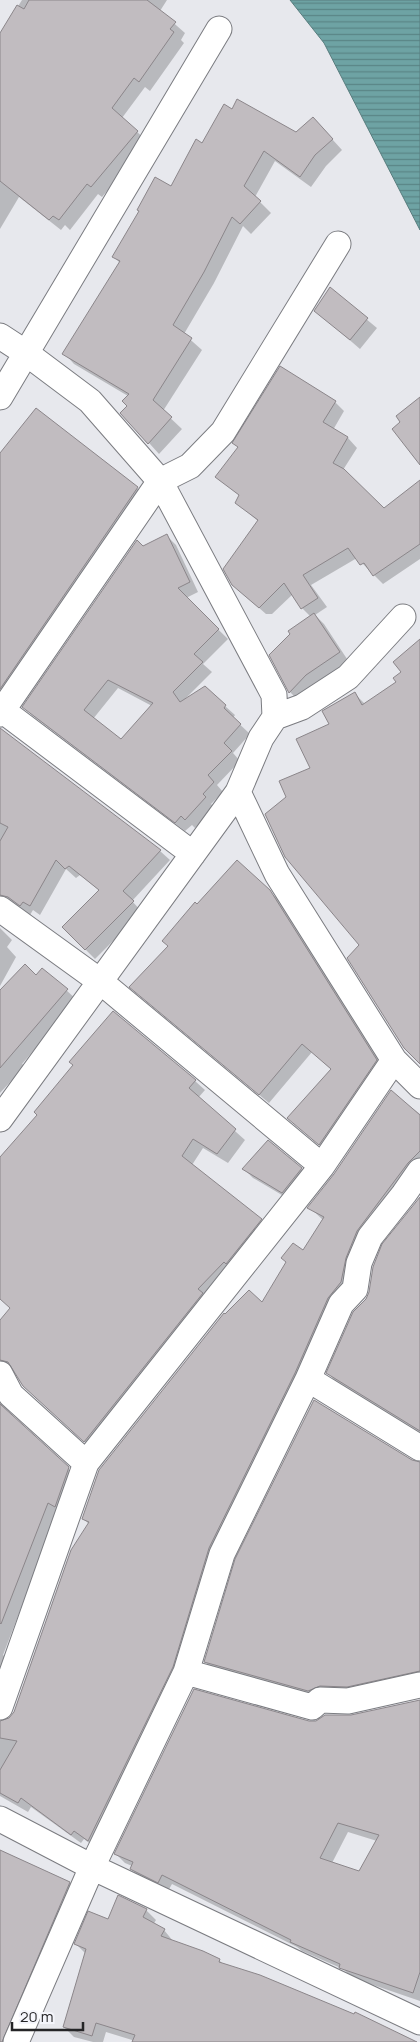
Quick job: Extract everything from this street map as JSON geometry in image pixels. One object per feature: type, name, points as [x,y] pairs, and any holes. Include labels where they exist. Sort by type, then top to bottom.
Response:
[{"type":"street","points":[[0,397],[219,29]]},
{"type":"street","points":[[193,854],[1,712],[160,481],[190,466],[223,432],[338,244]]},
{"type":"street","points":[[0,336],[90,401],[160,481],[274,695],[275,717]]},
{"type":"street","points":[[0,1119],[238,792],[261,738],[275,717],[302,707],[348,677],[402,617]]},
{"type":"street","points":[[238,792],[278,874],[394,1060],[420,1086]]},
{"type":"street","points":[[0,909],[101,982],[322,1166]]},
{"type":"street","points":[[0,1707],[86,1463],[322,1166],[394,1060]]},
{"type":"street","points":[[16,2042],[92,1867],[186,1672],[222,1554],[308,1379],[341,1304],[356,1289],[359,1263],[370,1237],[420,1171]]},
{"type":"street","points":[[0,1374],[10,1395],[86,1463]]},
{"type":"street","points":[[308,1379],[420,1448]]},
{"type":"street","points":[[186,1672],[312,1707],[320,1700],[348,1701],[420,1686]]},
{"type":"street","points":[[0,1819],[92,1867],[420,2022]]},
{"type":"water","points":[[290,0],[420,0],[420,230],[324,43]]},
{"type":"building","points":[[29,0],[147,0],[176,22],[170,29],[174,32],[139,82],[134,78],[112,108],[138,131],[91,187],[87,184],[59,220],[53,216],[49,220],[0,181],[0,33],[17,5],[24,9]]},
{"type":"building","points":[[237,99],[296,132],[313,117],[333,139],[315,155],[300,177],[264,151],[244,186],[261,201],[240,224],[232,217],[204,272],[173,325],[192,338],[153,400],[172,417],[148,444],[120,413],[127,406],[122,401],[129,394],[62,354],[120,261],[112,257],[139,211],[137,210],[155,177],[171,186],[196,139],[202,143],[224,104],[232,109]]},
{"type":"building","points":[[330,287],[368,318],[350,340],[314,311]]},
{"type":"building","points":[[280,366],[336,401],[323,422],[348,437],[333,463],[344,469],[384,508],[420,480],[420,544],[373,576],[364,563],[360,565],[348,548],[303,575],[318,598],[301,609],[284,583],[259,608],[232,585],[223,569],[258,520],[235,503],[239,495],[215,477],[238,447],[232,443]]},
{"type":"building","points":[[420,397],[420,465],[392,429],[400,422],[396,416]]},
{"type":"building","points":[[36,408],[138,487],[0,689],[0,453]]},
{"type":"building","points":[[167,534],[190,582],[178,588],[219,629],[194,654],[203,662],[173,692],[180,702],[205,686],[226,705],[224,708],[241,724],[224,743],[232,751],[208,775],[214,782],[203,794],[206,797],[185,820],[181,816],[175,823],[22,707],[137,540],[143,546]],"holes":[[[108,680],[153,703],[121,739],[84,710]]]},
{"type":"building","points":[[314,613],[340,652],[306,675],[289,693],[269,655],[290,634],[288,631]]},
{"type":"building","points":[[420,639],[420,1064],[404,1048],[347,958],[359,945],[285,857],[265,814],[286,797],[279,781],[310,768],[296,739],[329,724],[322,711],[355,692],[362,705],[396,682],[393,678],[401,672],[393,662]]},
{"type":"building","points":[[0,728],[161,850],[123,891],[134,901],[85,950],[62,927],[99,890],[69,866],[65,869],[56,860],[30,906],[23,902],[20,906],[8,897],[0,895],[0,841],[8,827],[0,823]]},
{"type":"building","points":[[237,860],[270,890],[377,1060],[319,1145],[287,1118],[331,1069],[302,1044],[259,1095],[129,987],[168,946],[162,941],[195,902],[197,904]]},
{"type":"building","points":[[25,964],[36,975],[42,968],[68,989],[0,1068],[0,990]]},
{"type":"building","points":[[113,1011],[196,1080],[189,1088],[236,1129],[217,1154],[193,1139],[182,1156],[262,1219],[226,1264],[224,1262],[198,1289],[203,1293],[84,1442],[23,1386],[8,1362],[0,1360],[0,1320],[10,1308],[0,1299],[0,1157],[37,1115],[34,1112],[73,1065],[69,1062]]},
{"type":"building","points":[[391,1090],[420,1115],[420,1151],[408,1163],[357,1231],[346,1258],[341,1282],[328,1298],[295,1373],[209,1548],[173,1667],[88,1841],[74,1831],[71,1835],[21,1798],[18,1803],[0,1793],[0,1770],[17,1741],[0,1738],[0,1721],[9,1718],[14,1712],[71,1550],[89,1522],[82,1519],[99,1470],[224,1313],[249,1290],[262,1302],[286,1262],[281,1258],[293,1243],[303,1250],[324,1217],[307,1208],[334,1174]]},
{"type":"building","points":[[268,1140],[302,1168],[282,1193],[242,1169]]},
{"type":"building","points":[[420,1197],[420,1431],[326,1373],[353,1312],[366,1299],[373,1267],[382,1244]]},
{"type":"building","points":[[314,1400],[412,1460],[420,1462],[420,1671],[347,1687],[320,1686],[308,1691],[204,1662],[235,1559]]},
{"type":"building","points":[[0,1404],[69,1467],[55,1507],[48,1503],[1,1624],[0,1623]]},
{"type":"building","points":[[194,1689],[309,1721],[316,1721],[325,1715],[351,1715],[420,1700],[420,1972],[413,1993],[339,1968],[340,1964],[290,1942],[291,1940],[162,1875],[158,1883],[130,1869],[133,1862],[114,1854]],"holes":[[[338,1823],[379,1835],[359,1871],[320,1858]]]},
{"type":"building","points":[[0,1850],[70,1882],[2,2042],[0,2042]]},
{"type":"building","points":[[118,1895],[147,1909],[143,1917],[165,1929],[161,1936],[203,1951],[220,1959],[219,1962],[260,1975],[354,2014],[355,2012],[417,2042],[132,2042],[135,2035],[96,2023],[92,2036],[63,2027],[86,1949],[74,1944],[88,1911],[108,1919]]}]
